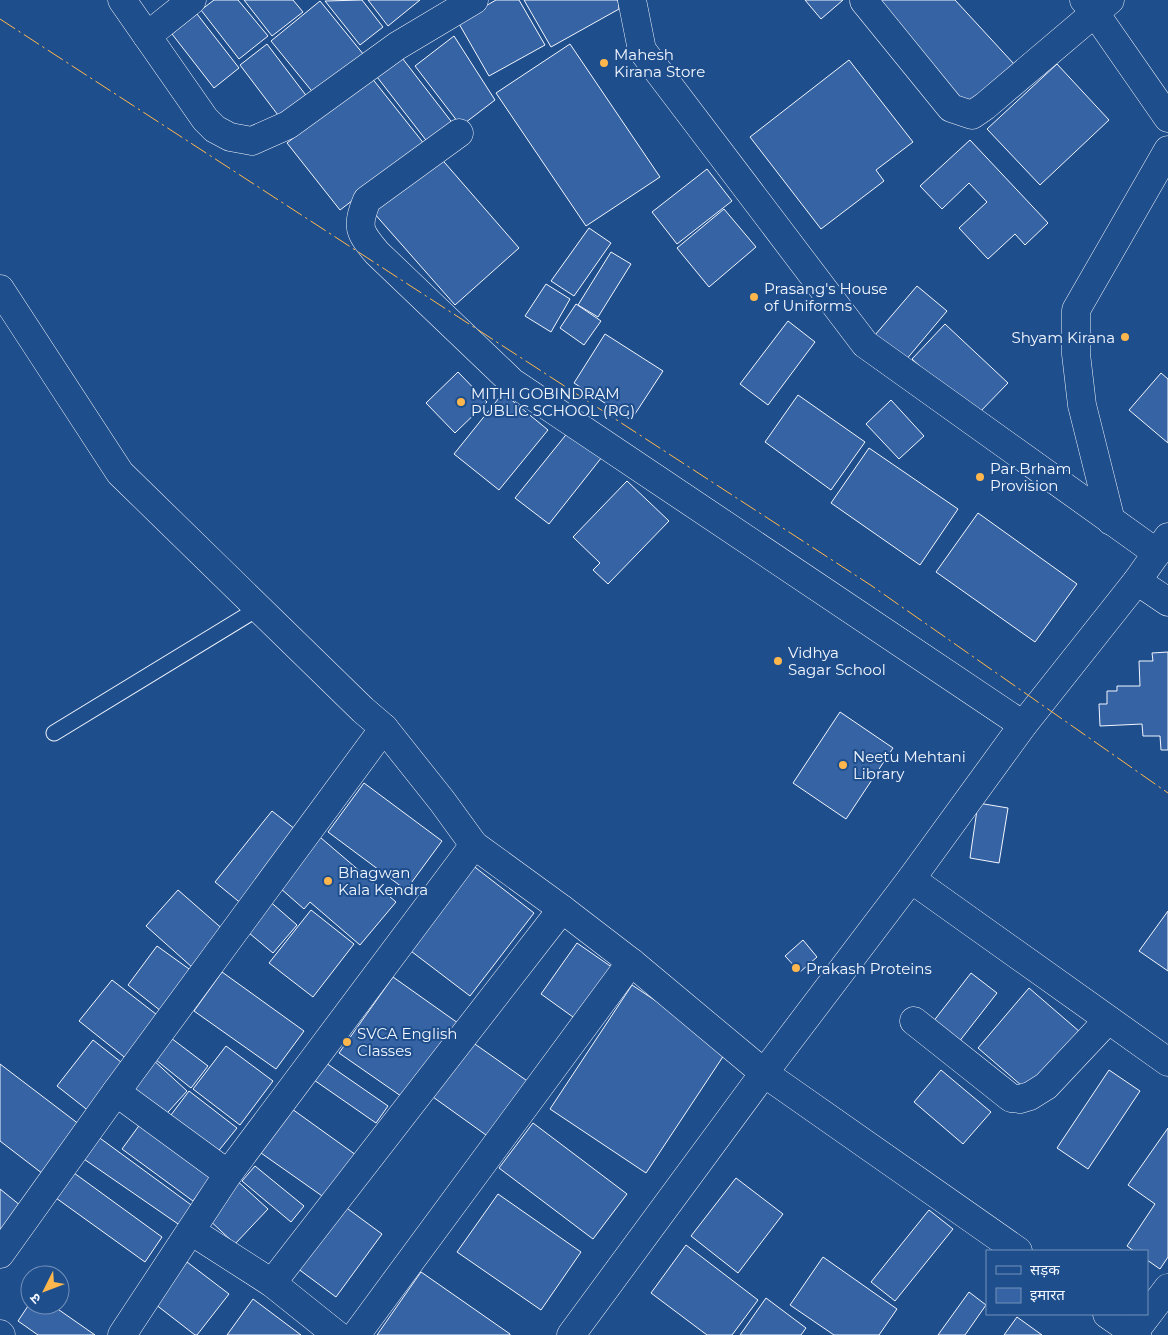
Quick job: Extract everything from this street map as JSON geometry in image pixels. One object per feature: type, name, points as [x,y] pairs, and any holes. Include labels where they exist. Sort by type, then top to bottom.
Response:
[{"type":"street","points":[[122,0],[205,118],[215,129],[230,138],[252,141],[288,125],[397,46],[474,0]]},
{"type":"street","points":[[147,36],[192,0]]},
{"type":"street","points":[[571,1335],[1024,725],[1163,545],[1111,521],[865,344],[642,50],[632,0]]},
{"type":"street","points":[[864,2],[951,108],[972,115],[985,106],[1096,4],[1168,118]]},
{"type":"street","points":[[459,133],[367,200],[360,217],[362,236],[377,253],[512,382],[1024,725]]},
{"type":"street","points":[[1111,521],[1082,405],[1076,354],[1076,310],[1168,150]]},
{"type":"street","points":[[0,289],[120,473],[384,728],[474,845],[631,962],[764,1073],[1017,1250]]},
{"type":"street","points":[[1137,581],[1168,602]]},
{"type":"street","points":[[0,1254],[116,1092],[384,728]]},
{"type":"street","points":[[122,1335],[228,1174],[474,845]]},
{"type":"street","points":[[911,879],[1167,1060]]},
{"type":"street","points":[[272,1283],[562,909]]},
{"type":"street","points":[[191,1231],[272,1283],[339,1334],[631,962]]},
{"type":"street","points":[[914,1021],[1011,1098],[1020,1099],[1030,1096],[1046,1086],[1108,1020]]},
{"type":"street","points":[[116,1092],[228,1174]]},
{"type":"street","points":[[1108,1315],[1134,1334],[1168,1288]]},
{"type":"lane","points":[[54,733],[259,608]]},
{"type":"building","points":[[214,0],[238,0],[268,36],[239,59],[201,10]]},
{"type":"building","points":[[244,0],[293,0],[303,12],[272,36]]},
{"type":"building","points":[[362,0],[383,27],[360,45],[325,1]]},
{"type":"building","points":[[368,0],[420,0],[388,26]]},
{"type":"building","points":[[496,0],[519,0],[545,45],[489,76],[458,22]]},
{"type":"building","points":[[524,0],[618,0],[619,9],[551,47]]},
{"type":"building","points":[[805,0],[843,0],[821,19]]},
{"type":"building","points":[[872,0],[955,0],[1014,64],[967,107]]},
{"type":"building","points":[[320,1],[364,55],[315,95],[271,41]]},
{"type":"building","points":[[197,14],[239,68],[214,88],[172,34]]},
{"type":"building","points":[[454,36],[495,100],[461,126],[415,66]]},
{"type":"building","points":[[267,44],[308,98],[281,119],[240,65]]},
{"type":"building","points":[[570,44],[660,177],[586,226],[496,93]]},
{"type":"building","points":[[399,54],[454,125],[429,144],[374,73]]},
{"type":"building","points":[[849,60],[913,142],[876,170],[884,181],[821,229],[750,137]]},
{"type":"building","points":[[1057,64],[1109,120],[1040,185],[987,129]]},
{"type":"building","points":[[371,77],[425,145],[340,210],[287,143]]},
{"type":"building","points":[[970,140],[1048,223],[1025,245],[1015,234],[988,259],[959,228],[987,202],[969,183],[942,209],[920,186]]},
{"type":"building","points":[[438,155],[519,248],[455,305],[373,212]]},
{"type":"building","points":[[707,169],[732,201],[677,244],[652,212]]},
{"type":"building","points":[[724,209],[756,247],[709,287],[677,248]]},
{"type":"building","points":[[589,228],[611,243],[574,296],[551,281]]},
{"type":"building","points":[[611,252],[631,264],[598,317],[578,305]]},
{"type":"building","points":[[546,284],[570,299],[551,332],[525,316]]},
{"type":"building","points":[[917,286],[947,311],[905,361],[875,335]]},
{"type":"building","points":[[576,304],[601,321],[584,345],[560,328]]},
{"type":"building","points":[[788,321],[815,342],[768,405],[740,384]]},
{"type":"building","points":[[945,324],[1008,383],[975,417],[912,359]]},
{"type":"building","points":[[605,334],[663,371],[631,420],[574,383]]},
{"type":"building","points":[[458,372],[487,402],[455,433],[426,403]]},
{"type":"building","points":[[1161,373],[1168,379],[1168,443],[1129,410]]},
{"type":"building","points":[[503,393],[548,430],[499,490],[454,454]]},
{"type":"building","points":[[798,395],[865,442],[831,490],[765,442]]},
{"type":"building","points":[[891,400],[924,436],[899,459],[866,424]]},
{"type":"building","points":[[569,431],[602,457],[549,524],[515,498]]},
{"type":"building","points":[[869,448],[958,509],[920,565],[831,503]]},
{"type":"building","points":[[627,481],[669,521],[608,584],[593,570],[600,563],[573,537]]},
{"type":"building","points":[[978,513],[1077,584],[1035,642],[936,572]]},
{"type":"building","points":[[1168,652],[1168,750],[1161,750],[1160,736],[1143,736],[1142,724],[1100,726],[1099,704],[1107,704],[1107,691],[1117,691],[1117,686],[1140,686],[1139,661],[1153,661],[1152,653]]},
{"type":"building","name":"Neetu Mehtani Library","points":[[840,712],[893,748],[846,819],[793,783]]},
{"type":"building","points":[[364,783],[442,841],[406,890],[328,832]]},
{"type":"building","points":[[978,803],[1008,808],[999,863],[970,858]]},
{"type":"building","points":[[272,811],[300,833],[243,905],[215,882]]},
{"type":"building","points":[[314,832],[396,902],[360,945],[310,902],[304,909],[272,881]]},
{"type":"building","points":[[467,861],[534,913],[470,996],[403,945]]},
{"type":"building","points":[[178,890],[226,932],[193,968],[146,926]]},
{"type":"building","points":[[267,899],[297,925],[273,953],[243,928]]},
{"type":"building","points":[[311,910],[354,944],[313,997],[269,963]]},
{"type":"building","points":[[1168,911],[1168,971],[1139,951]]},
{"type":"building","points":[[803,940],[817,957],[800,972],[785,956]]},
{"type":"building","points":[[577,943],[616,970],[580,1022],[541,994]]},
{"type":"building","points":[[157,946],[196,974],[166,1015],[128,985]]},
{"type":"building","points":[[222,972],[304,1031],[276,1069],[194,1011]]},
{"type":"building","points":[[971,973],[997,993],[955,1047],[929,1027]]},
{"type":"building","points":[[393,977],[465,1028],[411,1103],[339,1053]]},
{"type":"building","points":[[112,980],[161,1018],[128,1060],[79,1021]]},
{"type":"building","points":[[632,985],[728,1049],[646,1173],[550,1109]]},
{"type":"building","points":[[1029,988],[1080,1032],[1029,1092],[978,1048]]},
{"type":"building","points":[[167,1035],[208,1066],[191,1088],[151,1056]]},
{"type":"building","points":[[93,1040],[126,1066],[90,1112],[57,1086]]},
{"type":"building","points":[[472,1042],[533,1085],[493,1140],[433,1097]]},
{"type":"building","points":[[226,1046],[273,1081],[240,1125],[193,1089]]},
{"type":"building","points":[[151,1058],[187,1091],[160,1121],[123,1092]]},
{"type":"building","points":[[326,1063],[388,1106],[376,1123],[314,1080]]},
{"type":"building","points":[[0,1064],[84,1128],[47,1177],[0,1141]]},
{"type":"building","points":[[941,1070],[991,1112],[963,1144],[914,1102]]},
{"type":"building","points":[[1109,1070],[1140,1091],[1088,1169],[1057,1148]]},
{"type":"building","points":[[189,1091],[237,1128],[212,1159],[165,1123]]},
{"type":"building","points":[[292,1109],[356,1155],[325,1198],[261,1153]]},
{"type":"building","points":[[146,1116],[216,1169],[193,1201],[122,1149]]},
{"type":"building","points":[[533,1123],[627,1194],[593,1239],[499,1168]]},
{"type":"building","points":[[1168,1128],[1168,1257],[1160,1269],[1148,1261],[1148,1250],[1133,1250],[1127,1246],[1155,1204],[1128,1185]]},
{"type":"building","points":[[97,1136],[194,1207],[181,1226],[81,1157]]},
{"type":"building","points":[[255,1166],[304,1206],[291,1222],[242,1181]]},
{"type":"building","points":[[74,1173],[162,1237],[145,1262],[56,1198]]},
{"type":"building","points":[[234,1178],[268,1209],[235,1244],[206,1217]]},
{"type":"building","points":[[736,1178],[783,1214],[738,1273],[691,1236]]},
{"type":"building","points":[[0,1189],[26,1210],[0,1246]]},
{"type":"building","points":[[498,1194],[581,1252],[541,1310],[457,1252]]},
{"type":"building","points":[[344,1206],[382,1234],[336,1297],[297,1268]]},
{"type":"building","points":[[929,1210],[953,1229],[895,1301],[871,1282]]},
{"type":"building","points":[[686,1245],[758,1300],[732,1335],[707,1335],[651,1293]]},
{"type":"building","points":[[823,1257],[897,1309],[879,1335],[834,1335],[790,1305]]},
{"type":"building","points":[[187,1262],[229,1294],[197,1335],[155,1304]]},
{"type":"building","points":[[421,1272],[510,1334],[510,1335],[377,1335]]},
{"type":"building","points":[[969,1292],[986,1305],[965,1335],[938,1335]]},
{"type":"building","points":[[766,1298],[806,1328],[801,1335],[740,1335]]},
{"type":"building","points":[[253,1299],[301,1335],[227,1335]]},
{"type":"building","points":[[22,1315],[66,1315],[95,1335],[38,1335],[18,1321]]},
{"type":"building","points":[[1017,1317],[1042,1335],[1004,1335]]},
{"type":"power","points":[[0,19],[872,586],[1168,793]]},
{"type":"place","name":"Mahesh Kirana Store","points":[[604,63]]},
{"type":"place","name":"Prasang's House of Uniforms","points":[[754,297]]},
{"type":"place","name":"Shyam Kirana","points":[[1125,337]]},
{"type":"place","name":"MITHI GOBINDRAM PUBLIC SCHOOL (RG)","points":[[461,402]]},
{"type":"place","name":"Par Brham Provision","points":[[980,477]]},
{"type":"place","name":"Vidhya Sagar School","points":[[778,661]]},
{"type":"place","name":"Neetu Mehtani Library","points":[[843,765]]},
{"type":"place","name":"Bhagwan Kala Kendra","points":[[328,881]]},
{"type":"place","name":"Prakash Proteins","points":[[796,968]]},
{"type":"place","name":"SVCA English Classes","points":[[347,1042]]}]
